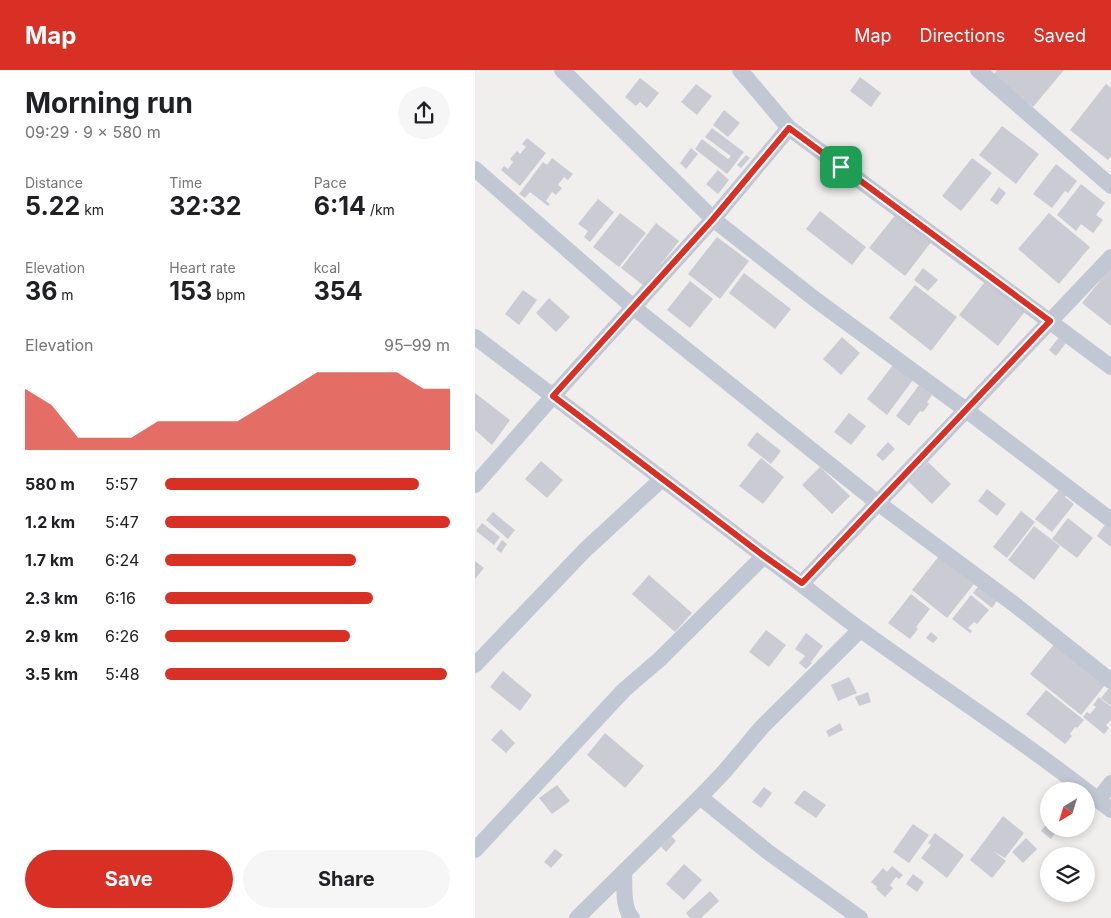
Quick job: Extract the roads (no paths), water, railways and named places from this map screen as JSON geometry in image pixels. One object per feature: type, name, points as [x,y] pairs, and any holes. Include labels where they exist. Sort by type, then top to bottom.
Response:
[{"type":"street","points":[[562,70],[713,219],[816,300],[1111,520]]},
{"type":"street","points":[[740,70],[789,128],[1111,368]]},
{"type":"street","points":[[978,70],[1111,186]]},
{"type":"street","points":[[475,485],[713,219],[789,128]]},
{"type":"street","points":[[475,169],[633,307],[878,503],[1014,604],[1111,681]]},
{"type":"street","points":[[802,583],[1111,257]]},
{"type":"street","points":[[475,337],[802,583],[860,630],[996,724],[1111,810]]},
{"type":"street","points":[[475,665],[585,550],[662,478]]},
{"type":"street","points":[[475,850],[624,690],[660,660],[764,556]]},
{"type":"street","points":[[577,918],[700,797],[762,728],[860,630]]},
{"type":"street","points":[[1098,800],[1111,783]]},
{"type":"street","points":[[700,797],[768,852],[860,918]]},
{"type":"street","points":[[624,872],[625,894],[629,914],[633,918]]}]
